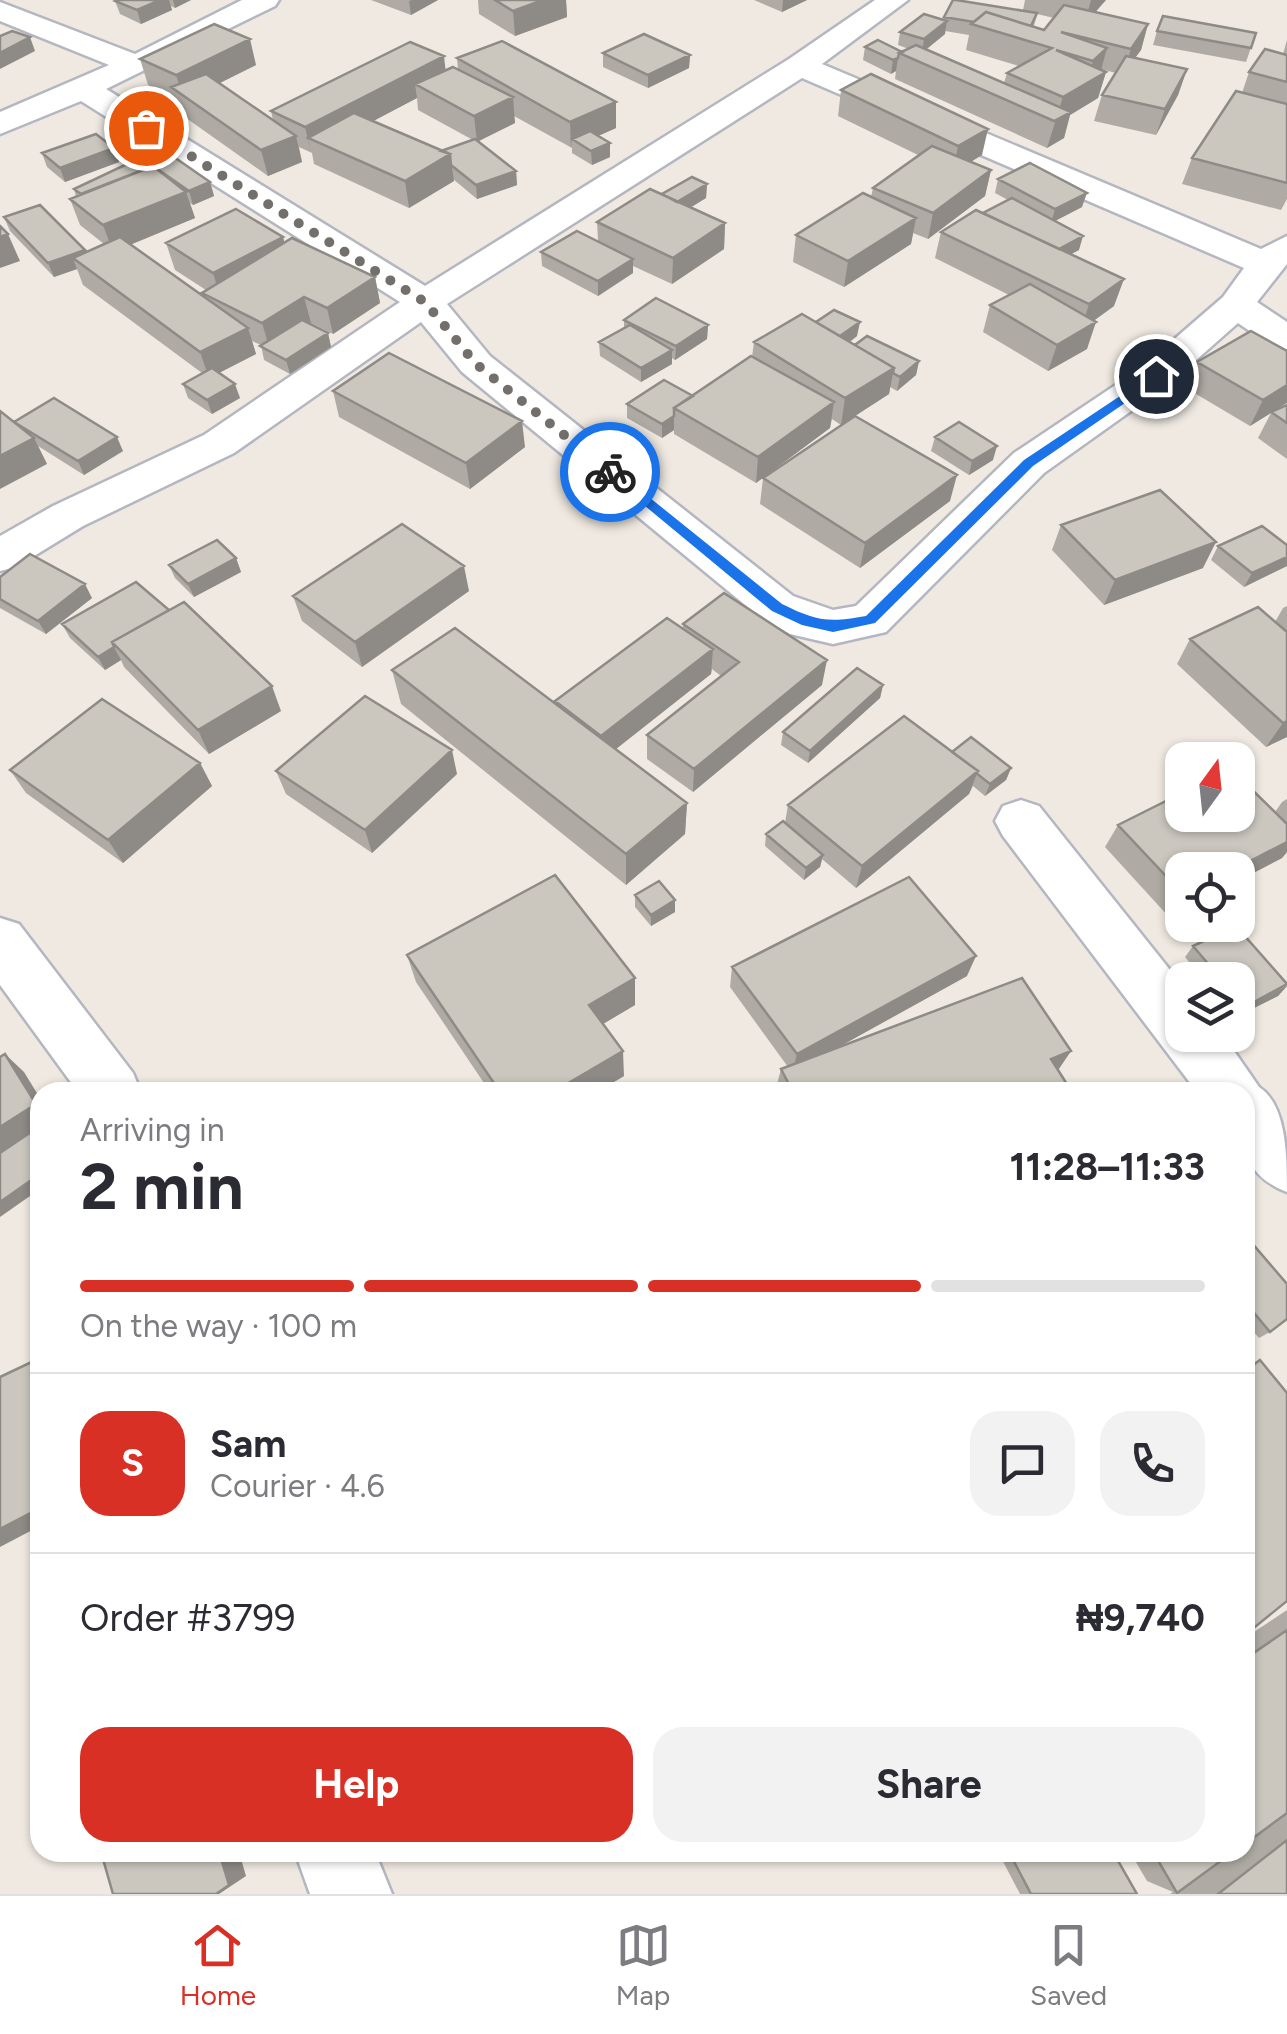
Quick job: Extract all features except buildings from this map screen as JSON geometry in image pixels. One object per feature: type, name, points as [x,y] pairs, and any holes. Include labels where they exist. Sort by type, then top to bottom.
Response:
[{"type":"street","points":[[0,124],[136,65],[265,0]]},
{"type":"street","points":[[0,556],[68,516],[219,444],[425,302],[800,66],[894,0]]},
{"type":"street","points":[[0,11],[136,65]]},
{"type":"street","points":[[84,89],[425,302],[476,364],[777,608],[806,622],[833,628],[870,620],[1028,463],[1156,376],[1236,305],[1276,255],[800,66]]},
{"type":"street","points":[[1236,305],[1287,338]]},
{"type":"street","points":[[1021,821],[1165,1006]]},
{"type":"street","points":[[0,941],[105,1082]]},
{"type":"street","points":[[1201,1052],[1224,1082]]},
{"type":"street","points":[[1255,1121],[1287,1162]]},
{"type":"street","points":[[339,1862],[351,1894]]},
{"type":"way so far","points":[[146,128],[425,302],[476,364],[610,472]]},
{"type":"route","points":[[610,472],[777,608],[806,622],[833,628],[870,620],[1028,463],[1156,376]]}]
